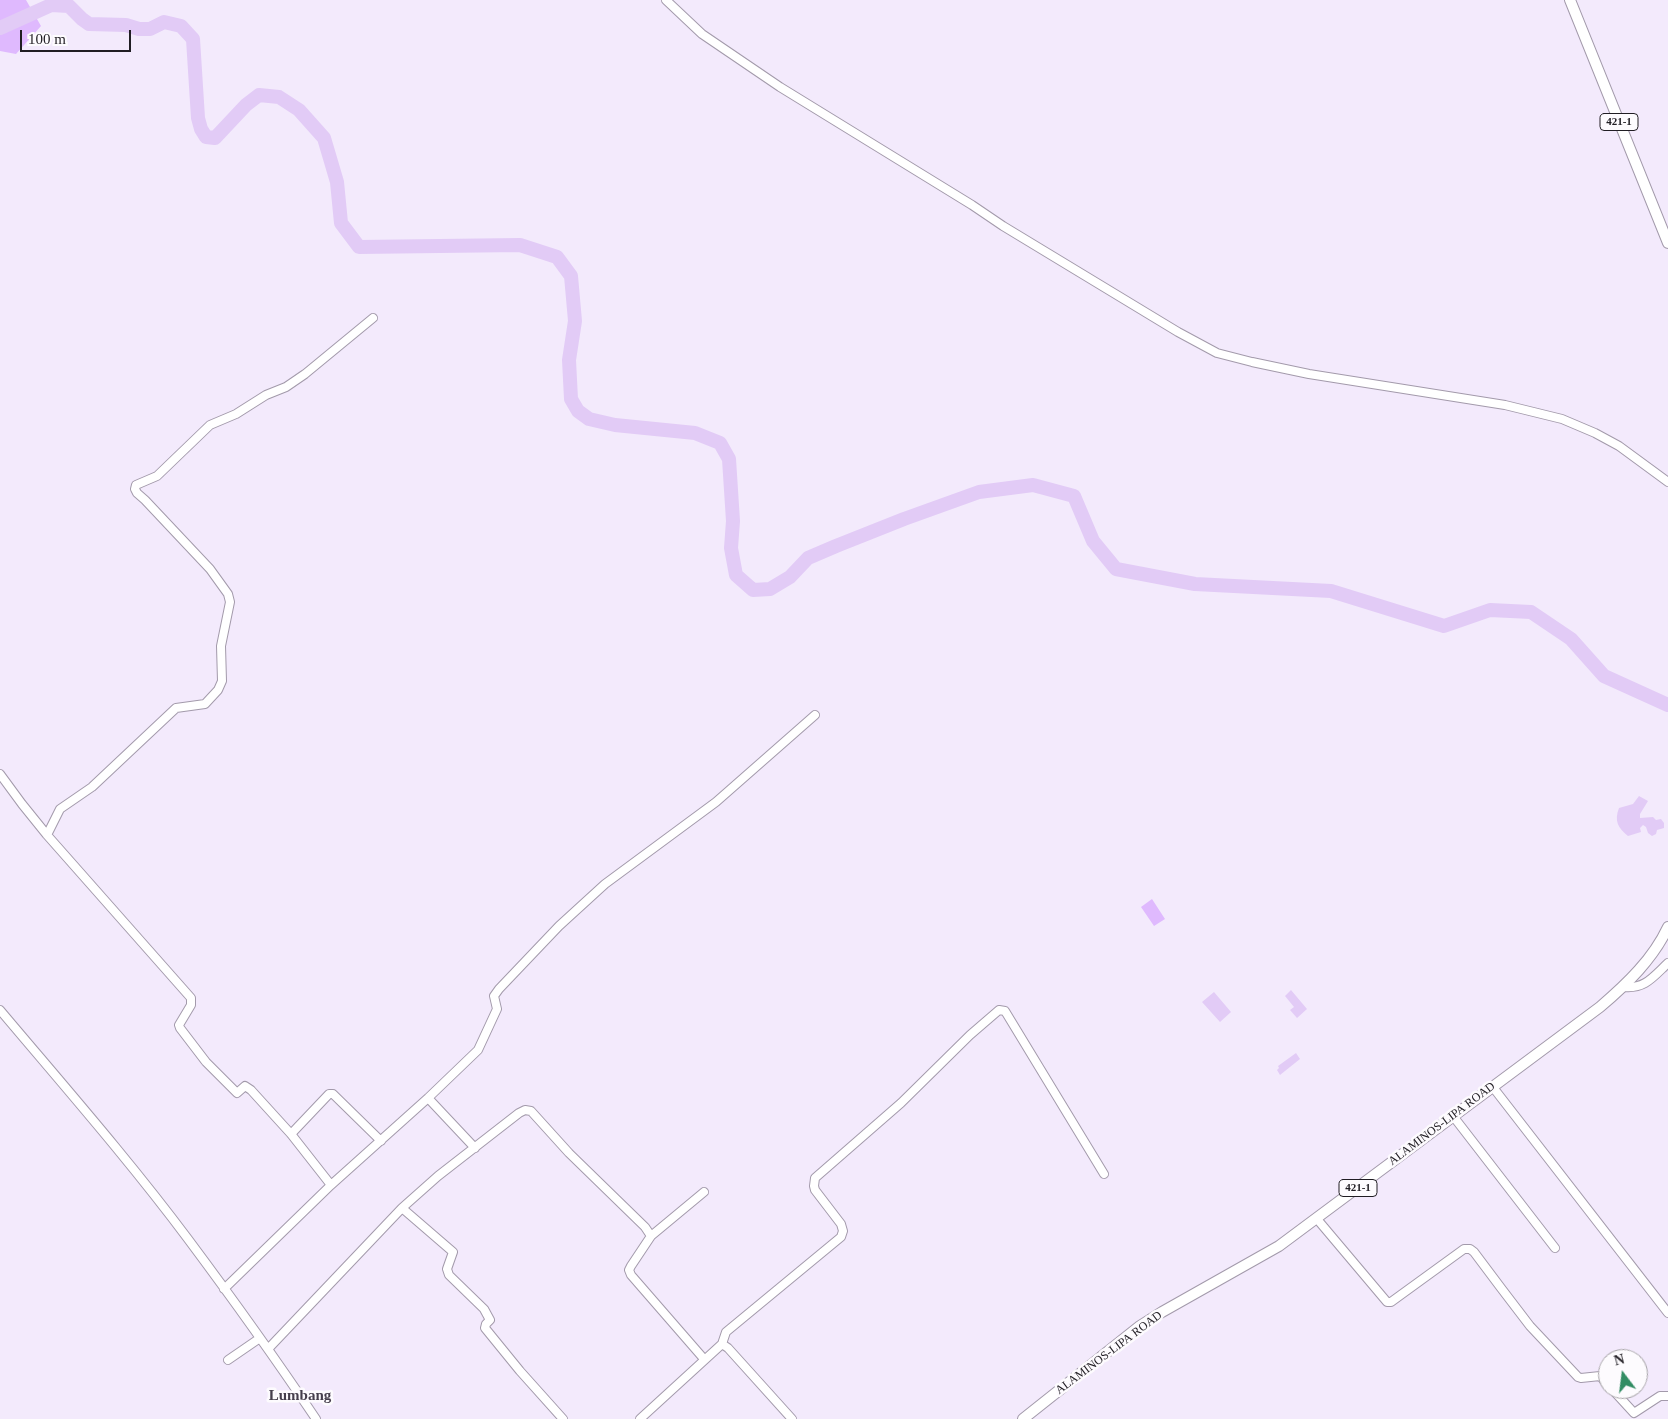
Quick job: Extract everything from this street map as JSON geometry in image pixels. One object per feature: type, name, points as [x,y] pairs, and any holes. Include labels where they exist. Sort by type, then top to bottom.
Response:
[{"type":"main road","name":"421-1","points":[[1570,0],[1668,243]]},
{"type":"main road","name":"ALAMINOS-LIPA ROAD","points":[[1023,1419],[1140,1326],[1279,1246],[1317,1219],[1492,1086],[1600,1007],[1624,986],[1664,940],[1668,927]]},
{"type":"street","points":[[666,0],[702,34],[780,87],[1003,226],[1178,332],[1217,352],[1252,362],[1309,374],[1505,405],[1562,419],[1619,446],[1668,482]]},
{"type":"street","points":[[48,835],[60,809],[92,787],[176,708],[205,704],[218,690],[222,680],[221,646],[230,602],[228,594],[210,569],[137,493],[136,485],[157,476],[210,425],[236,414],[298,378],[373,318]]},
{"type":"street","points":[[224,1289],[331,1185],[428,1098],[478,1050],[497,1009],[494,996],[559,926],[605,884],[716,802],[815,715]]},
{"type":"street","points":[[0,774],[48,835],[191,998],[191,1005],[179,1024],[180,1028],[206,1062],[237,1093],[245,1086],[251,1090],[291,1134],[331,1185]]},
{"type":"street","points":[[1624,986],[1634,988],[1639,986],[1668,963]]},
{"type":"street","points":[[0,1010],[148,1189],[260,1338],[316,1419]]},
{"type":"street","points":[[640,1419],[722,1344],[726,1332],[840,1237],[843,1231],[841,1224],[815,1190],[815,1178],[901,1103],[970,1035],[1000,1010],[1004,1011],[1104,1174]]},
{"type":"street","points":[[1492,1086],[1668,1314]]},
{"type":"street","points":[[291,1134],[329,1094],[333,1094],[381,1140]]},
{"type":"street","points":[[428,1098],[475,1148]]},
{"type":"street","points":[[268,1349],[402,1208],[438,1176],[525,1110],[531,1111],[569,1153],[645,1227],[650,1236]]},
{"type":"street","points":[[1453,1116],[1554,1248]]},
{"type":"street","points":[[704,1192],[650,1236],[630,1270],[631,1275],[704,1359]]},
{"type":"street","points":[[402,1208],[453,1252],[447,1269],[449,1275],[484,1309],[490,1320],[485,1328],[563,1419]]},
{"type":"street","points":[[1317,1219],[1387,1302],[1390,1302],[1464,1249],[1470,1249],[1530,1326],[1578,1377],[1598,1376]]},
{"type":"street","points":[[228,1360],[260,1338]]},
{"type":"street","points":[[722,1344],[728,1348],[792,1419]]},
{"type":"street","points":[[1621,1399],[1634,1413],[1660,1396],[1668,1396]]},
{"type":"shaded area","points":[[0,0],[26,0],[41,26],[16,54],[0,51]]},
{"type":"shaded area","points":[[1639,796],[1648,801],[1640,814],[1640,818],[1653,817],[1656,820],[1661,819],[1664,823],[1664,828],[1657,830],[1656,834],[1652,836],[1643,825],[1640,828],[1641,832],[1628,836],[1618,824],[1619,808],[1633,804]]},
{"type":"shaded area","points":[[1152,899],[1165,919],[1154,926],[1141,907]]},
{"type":"shaded area","points":[[1291,990],[1307,1009],[1297,1018],[1290,1010],[1294,1007],[1285,996]]},
{"type":"shaded area","points":[[1214,992],[1231,1012],[1220,1022],[1202,1002]]},
{"type":"shaded area","points":[[1296,1053],[1300,1059],[1280,1075],[1277,1070],[1278,1066]]},
{"type":"waterway","points":[[0,28],[51,5],[69,6],[89,24],[126,25],[139,29],[150,29],[164,22],[181,26],[193,39],[198,118],[201,129],[206,137],[215,138],[246,105],[259,95],[279,97],[299,110],[324,138],[337,182],[341,223],[359,247],[520,245],[557,257],[571,276],[575,321],[569,360],[571,399],[578,411],[589,419],[615,425],[695,433],[720,443],[729,459],[733,521],[731,548],[736,575],[753,590],[770,589],[790,577],[808,558],[904,519],[979,492],[1033,485],[1074,496],[1093,541],[1116,569],[1195,584],[1331,591],[1444,626],[1490,610],[1531,612],[1571,639],[1604,676],[1668,705]]},
{"type":"district","name":"Lumbang","points":[[300,1396]]}]
